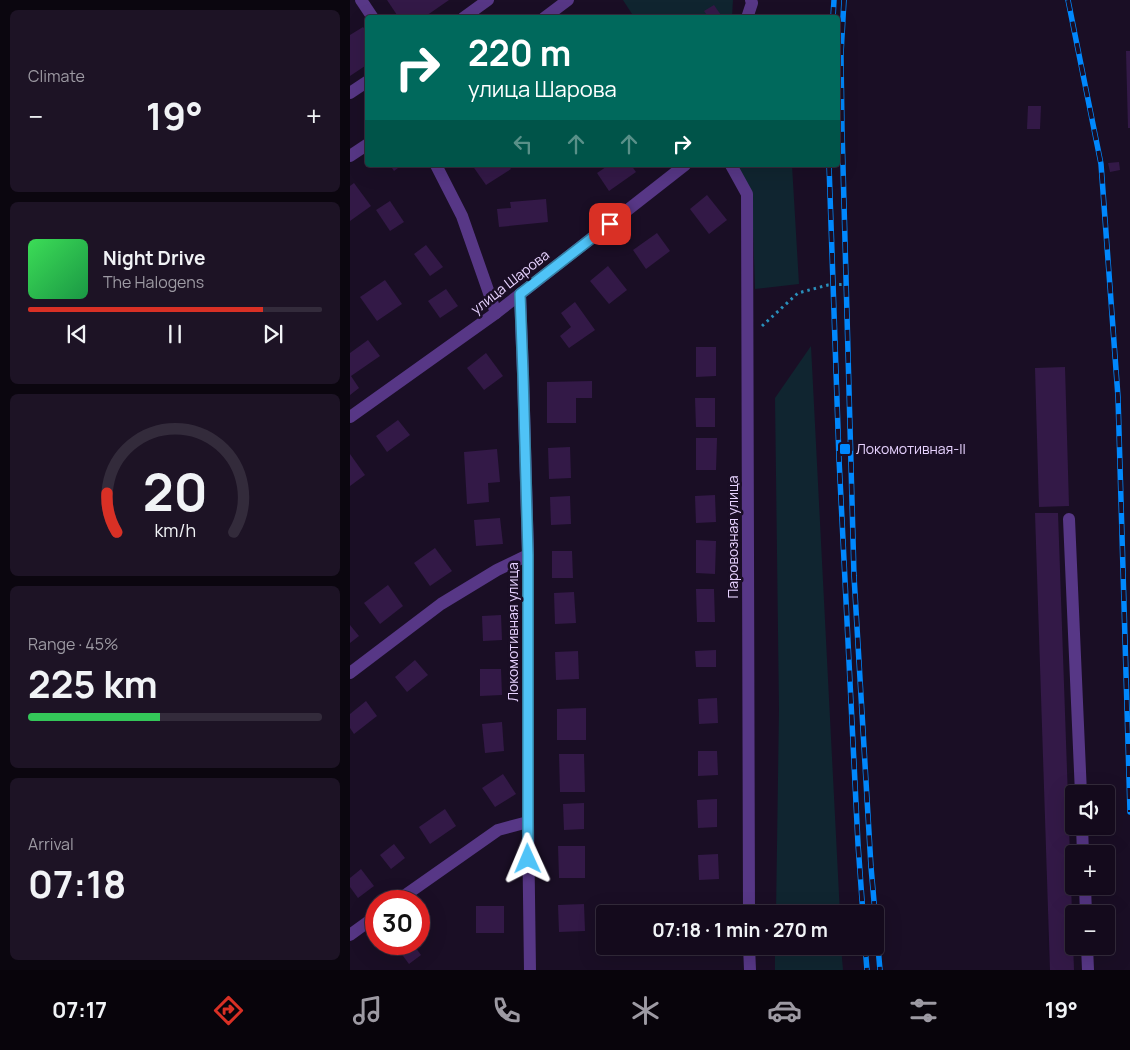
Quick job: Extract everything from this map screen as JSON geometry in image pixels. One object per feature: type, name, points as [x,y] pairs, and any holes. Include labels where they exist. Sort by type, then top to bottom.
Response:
[{"type":"street","points":[[361,0],[370,15]]},
{"type":"street","points":[[466,15],[488,0]]},
{"type":"street","points":[[548,15],[568,0]]},
{"type":"street","points":[[748,15],[752,3],[751,0]]},
{"type":"street","points":[[350,93],[365,83]]},
{"type":"street","points":[[350,156],[365,146]]},
{"type":"street","points":[[437,167],[462,216],[496,313]]},
{"type":"street","name":"улица Шарова","points":[[350,418],[496,313],[682,167]]},
{"type":"street","name":"Паровозная улица","points":[[731,167],[747,194],[749,905]]},
{"type":"street","name":"Локомотивная улица","points":[[520,294],[528,555],[530,970]]},
{"type":"street","points":[[1069,519],[1081,785]]},
{"type":"street","points":[[350,673],[441,604],[496,570],[528,555]]},
{"type":"street","points":[[413,890],[498,830],[528,822]]},
{"type":"street","points":[[350,935],[365,924]]},
{"type":"street","points":[[750,955],[750,970]]},
{"type":"street","points":[[1087,955],[1088,970]]},
{"type":"path","points":[[748,339],[798,293],[828,285],[852,284]]},
{"type":"shaded area","points":[[623,0],[733,0],[732,15],[633,15]]},
{"type":"shaded area","points":[[739,167],[792,167],[799,284],[755,289],[752,198]]},
{"type":"shaded area","points":[[811,346],[840,905],[776,905],[779,709],[775,398]]},
{"type":"shaded area","points":[[775,955],[842,955],[843,970],[775,970]]},
{"type":"building","points":[[387,0],[449,0],[427,15],[397,15]]},
{"type":"building","points":[[714,5],[721,15],[707,15],[704,11]]},
{"type":"building","points":[[363,27],[365,29],[365,66],[350,76],[350,35]]},
{"type":"building","points":[[1126,51],[1130,51],[1130,128],[1128,128]]},
{"type":"building","points":[[1028,106],[1041,106],[1040,129],[1027,129]]},
{"type":"building","points":[[1119,162],[1120,170],[1110,172],[1108,163]]},
{"type":"building","points":[[391,167],[399,167],[394,171]]},
{"type":"building","points":[[473,167],[510,167],[511,169],[486,185]]},
{"type":"building","points":[[606,167],[632,167],[636,172],[609,191],[597,173]]},
{"type":"building","points":[[354,183],[371,206],[350,221],[350,186]]},
{"type":"building","points":[[707,195],[727,220],[709,234],[690,209]]},
{"type":"building","points":[[546,199],[548,222],[499,227],[497,209],[511,208],[510,202]]},
{"type":"building","points":[[390,201],[404,222],[390,231],[376,210]]},
{"type":"building","points":[[657,233],[670,251],[646,269],[633,250]]},
{"type":"building","points":[[426,245],[443,267],[430,276],[414,254]]},
{"type":"building","points":[[608,266],[627,290],[609,304],[590,281]]},
{"type":"building","points":[[385,280],[402,304],[377,321],[360,297]]},
{"type":"building","points":[[446,289],[458,306],[440,318],[428,301]]},
{"type":"building","points":[[575,302],[595,330],[569,348],[560,336],[571,327],[561,313]]},
{"type":"building","points":[[368,340],[380,356],[351,376],[359,388],[350,395],[350,353]]},
{"type":"building","points":[[696,347],[716,347],[716,376],[696,377]]},
{"type":"building","points":[[486,353],[503,376],[484,390],[467,368]]},
{"type":"building","points":[[1065,367],[1069,506],[1039,507],[1035,368]]},
{"type":"building","points":[[592,381],[592,398],[576,398],[576,423],[547,423],[547,382]]},
{"type":"building","points":[[695,398],[715,398],[715,427],[696,427]]},
{"type":"building","points":[[398,420],[410,435],[387,452],[376,436]]},
{"type":"building","points":[[696,438],[717,438],[716,470],[696,470]]},
{"type":"building","points":[[570,447],[571,478],[549,479],[548,448]]},
{"type":"building","points":[[497,449],[500,482],[488,483],[489,502],[467,504],[464,452]]},
{"type":"building","points":[[350,454],[365,475],[350,486]]},
{"type":"building","points":[[715,495],[716,522],[696,523],[695,496]]},
{"type":"building","points":[[570,496],[571,524],[551,525],[550,497]]},
{"type":"building","points":[[1035,513],[1058,513],[1068,785],[1065,785],[1065,835],[1069,835],[1070,845],[1065,845],[1065,895],[1071,895],[1072,905],[1065,905],[1065,955],[1073,955],[1074,970],[1050,970]]},
{"type":"building","points":[[500,518],[503,544],[476,546],[474,520]]},
{"type":"building","points":[[696,540],[716,541],[715,574],[696,573]]},
{"type":"building","points":[[435,548],[452,571],[430,586],[414,563]]},
{"type":"building","points":[[552,551],[572,551],[573,578],[552,578]]},
{"type":"building","points":[[388,585],[403,606],[380,624],[364,603]]},
{"type":"building","points":[[696,589],[714,589],[715,622],[697,622]]},
{"type":"building","points":[[574,592],[576,623],[555,624],[554,593]]},
{"type":"building","points":[[501,615],[502,640],[483,641],[482,616]]},
{"type":"building","points":[[350,625],[359,636],[350,643]]},
{"type":"building","points":[[716,650],[716,667],[696,667],[695,651]]},
{"type":"building","points":[[578,651],[579,679],[556,680],[555,652]]},
{"type":"building","points":[[415,660],[428,675],[407,692],[395,677]]},
{"type":"building","points":[[480,669],[501,669],[502,695],[480,696]]},
{"type":"building","points":[[717,698],[718,723],[699,724],[698,699]]},
{"type":"building","points":[[366,701],[377,716],[354,734],[350,728],[350,714]]},
{"type":"building","points":[[586,708],[586,740],[557,740],[557,709]]},
{"type":"building","points":[[502,722],[504,751],[485,753],[482,724]]},
{"type":"building","points":[[698,751],[717,751],[718,775],[698,776]]},
{"type":"building","points":[[559,754],[584,754],[585,792],[560,792]]},
{"type":"building","points":[[503,774],[516,794],[495,807],[482,788]]},
{"type":"building","points":[[717,799],[717,827],[698,828],[697,800]]},
{"type":"building","points":[[584,803],[584,829],[564,830],[563,804]]},
{"type":"building","points":[[445,809],[456,826],[430,844],[419,827]]},
{"type":"building","points":[[394,844],[405,858],[391,869],[380,855]]},
{"type":"building","points":[[558,846],[585,846],[585,878],[559,878]]},
{"type":"building","points":[[718,854],[719,879],[699,880],[698,855]]},
{"type":"building","points":[[361,869],[374,886],[365,890],[365,893],[358,898],[350,887],[350,878]]},
{"type":"building","points":[[584,904],[585,931],[559,932],[558,905]]},
{"type":"building","points":[[476,906],[504,906],[504,933],[476,933]]},
{"type":"building","points":[[402,955],[421,955],[409,964]]},
{"type":"railway","points":[[833,15],[834,0]]},
{"type":"railway","points":[[844,0],[841,54],[842,129],[854,576],[871,867],[880,970]]},
{"type":"railway","points":[[1068,0],[1101,164],[1118,397],[1130,812]]},
{"type":"railway","points":[[829,167],[839,459],[862,905]]},
{"type":"railway","points":[[866,955],[867,970]]},
{"type":"place","name":"Локомотивная-II","points":[[845,449]]},
{"type":"route","points":[[528,859],[528,555],[520,294],[610,224]]}]
